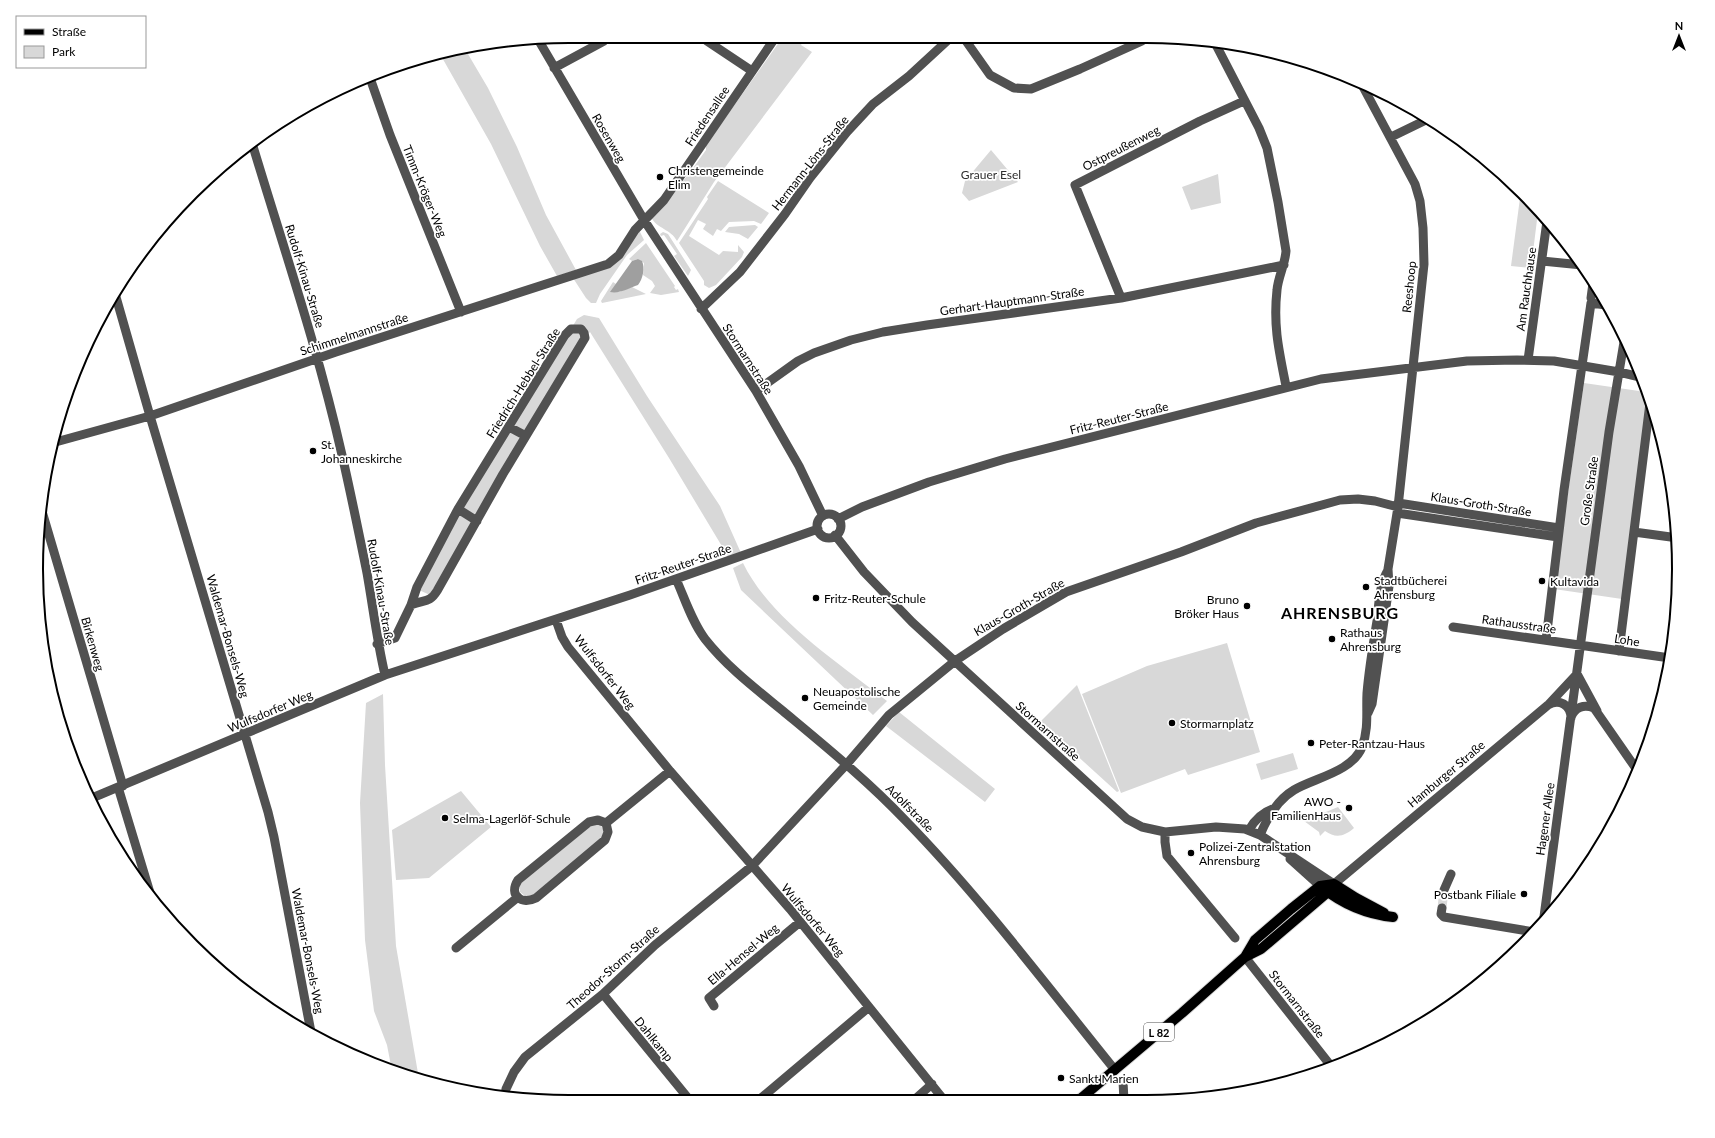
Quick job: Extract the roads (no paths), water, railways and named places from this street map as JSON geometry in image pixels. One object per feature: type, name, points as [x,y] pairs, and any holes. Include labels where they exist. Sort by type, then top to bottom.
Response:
[{"type":"main road","points":[[1327,887],[1359,900],[1393,917],[1378,916],[1352,907],[1327,887]]},
{"type":"main road","name":"Hamburger Straße","points":[[1085,1095],[1245,957],[1255,940],[1327,887]]},
{"type":"street","points":[[554,68],[600,43]]},
{"type":"street","points":[[710,43],[752,71]]},
{"type":"street","name":"Friedensallee","points":[[644,220],[664,200],[772,43]]},
{"type":"street","name":"Hermann-Löns-Straße","points":[[701,309],[740,272],[785,214],[810,178],[847,132],[873,104],[909,76],[945,43]]},
{"type":"street","points":[[967,43],[990,75],[1014,88],[1031,89],[1138,43]]},
{"type":"street","name":"Rosenweg","points":[[541,44],[644,220]]},
{"type":"street","points":[[1218,48],[1259,128],[1269,160],[1284,233],[1286,251],[1284,265],[1277,288],[1275,320],[1276,339],[1286,386]]},
{"type":"street","name":"Timm-Kröger-Weg","points":[[371,82],[390,135],[461,312]]},
{"type":"street","name":"Reeshoop","points":[[1275,808],[1284,797],[1294,790],[1333,773],[1355,757],[1363,746],[1368,713],[1372,704],[1389,586],[1388,569],[1398,508],[1424,264],[1424,228],[1420,202],[1415,184],[1366,91]]},
{"type":"street","name":"Ostpreußenweg","points":[[1121,298],[1075,185],[1200,121],[1244,101]]},
{"type":"street","points":[[1390,137],[1422,122]]},
{"type":"street","name":"Rudolf-Kinau-Straße","points":[[254,149],[318,359],[355,515],[367,574],[377,644],[385,675]]},
{"type":"street","name":"Stormarnstraße","points":[[644,220],[756,391],[799,466],[823,516]]},
{"type":"street","name":"Schimmelmannstraße","points":[[59,441],[150,416],[608,264],[619,255],[644,220]]},
{"type":"street","name":"Am Rauchhause","points":[[1528,360],[1545,227]]},
{"type":"street","points":[[1542,261],[1574,265]]},
{"type":"street","name":"Gerhart-Hauptmann-Straße","points":[[756,391],[814,353],[851,340],[883,332],[1121,298],[1284,265]]},
{"type":"street","points":[[1591,298],[1592,291]]},
{"type":"street","name":"Waldemar-Bonsels-Weg","points":[[117,300],[274,837],[310,1027]]},
{"type":"street","name":"Große Straße","points":[[1546,640],[1581,366],[1591,303],[1601,304]]},
{"type":"street","name":"Friedrich-Hebbel-Straße","points":[[377,644],[395,638],[415,603],[417,587],[458,509],[565,335],[571,329],[581,329],[585,338],[526,436],[432,599],[415,603]]},
{"type":"street","name":"Große Straße","points":[[1577,674],[1609,432],[1623,348]]},
{"type":"street","name":"Fritz-Reuter-Straße","points":[[838,519],[862,507],[929,482],[1005,459],[1286,386],[1321,379],[1467,361],[1528,360],[1581,366],[1635,376]]},
{"type":"street","points":[[1619,651],[1649,415]]},
{"type":"street","points":[[509,427],[526,436]]},
{"type":"street","name":"Klaus-Groth-Straße","points":[[752,866],[846,765],[889,715],[954,661],[1003,629],[1066,592],[1181,552],[1256,523],[1340,500],[1358,499],[1375,501],[1398,508],[1559,533]]},
{"type":"street","points":[[458,509],[477,521]]},
{"type":"street","points":[[832,515],[838,519],[840,527],[835,535],[826,537],[820,534],[818,522],[823,516],[832,515]]},
{"type":"street","name":"Birkenweg","points":[[45,523],[147,882]]},
{"type":"street","name":"Fritz-Reuter-Straße","points":[[556,620],[818,529]]},
{"type":"street","points":[[1634,532],[1671,537]]},
{"type":"street","name":"Stormarnstraße","points":[[835,535],[864,572],[884,594],[954,661],[1125,817],[1137,825],[1165,832],[1216,827],[1249,830],[1260,835],[1283,852]]},
{"type":"street","name":"Adolfstraße","points":[[676,579],[689,610],[704,638],[723,660],[890,804],[953,872],[1115,1070]]},
{"type":"street","name":"Wulfsdorfer Weg","points":[[95,797],[385,675],[556,620],[562,637],[568,647],[670,771],[800,922],[940,1095]]},
{"type":"street","name":"Rathausstraße","points":[[1454,627],[1546,640],[1580,647]]},
{"type":"street","name":"Lohe","points":[[1580,647],[1664,657]]},
{"type":"street","points":[[1577,674],[1598,712],[1634,765]]},
{"type":"street","name":"Hamburger Straße","points":[[1327,887],[1548,705],[1577,674]]},
{"type":"street","name":"Hagener Allee","points":[[1545,912],[1577,674]]},
{"type":"street","points":[[1548,705],[1555,702],[1564,704],[1570,710],[1571,718]]},
{"type":"street","points":[[1571,718],[1574,711],[1582,706],[1592,707],[1598,712]]},
{"type":"street","points":[[606,823],[670,771]]},
{"type":"street","points":[[1249,830],[1261,814],[1275,808]]},
{"type":"street","points":[[1260,835],[1266,821],[1275,808]]},
{"type":"street","points":[[598,820],[606,823],[608,832],[605,840],[536,898],[530,901],[524,901],[514,892],[518,880],[589,822],[598,820]]},
{"type":"street","points":[[1165,832],[1167,856],[1235,938]]},
{"type":"street","points":[[1283,852],[1305,874],[1327,887]]},
{"type":"street","points":[[1283,852],[1311,868],[1327,887]]},
{"type":"street","name":"Theodor-Storm-Straße","points":[[506,1091],[514,1072],[525,1057],[603,994],[655,945],[752,866]]},
{"type":"street","points":[[1444,890],[1451,874]]},
{"type":"street","points":[[456,948],[518,897]]},
{"type":"street","points":[[1442,908],[1441,914],[1444,917],[1527,931]]},
{"type":"street","name":"Ella-Hensel-Weg","points":[[714,1006],[709,998],[800,922]]},
{"type":"street","name":"Stormarnstraße","points":[[1245,957],[1328,1062]]},
{"type":"street","name":"Dahlkamp","points":[[603,994],[686,1095]]},
{"type":"street","points":[[765,1095],[869,1007]]},
{"type":"street","points":[[1123,1081],[1124,1095]]},
{"type":"street","points":[[920,1095],[932,1084]]},
{"type":"tunnel","points":[[1442,908],[1444,890]]},
{"type":"place","name":"Christengemeinde Elim","points":[[660,177]]},
{"type":"place","name":"St. Johanneskirche","points":[[313,451]]},
{"type":"place","name":"Kultavida","points":[[1542,581]]},
{"type":"place","name":"Stadtbücherei Ahrensburg","points":[[1366,587]]},
{"type":"place","name":"Fritz-Reuter-Schule","points":[[816,598]]},
{"type":"place","name":"Bruno Bröker Haus","points":[[1247,606]]},
{"type":"place","name":"Rathaus Ahrensburg","points":[[1332,639]]},
{"type":"place","name":"Neuapostolische Gemeinde","points":[[805,698]]},
{"type":"place","name":"Stormarnplatz","points":[[1172,723]]},
{"type":"place","name":"Peter-Rantzau-Haus","points":[[1311,743]]},
{"type":"place","name":"AWO - FamilienHaus","points":[[1349,808]]},
{"type":"place","name":"Selma-Lagerlöf-Schule","points":[[445,818]]},
{"type":"place","name":"Polizei-Zentralstation Ahrensburg","points":[[1191,853]]},
{"type":"place","name":"Postbank Filiale","points":[[1524,894]]},
{"type":"place","name":"Sankt Marien","points":[[1061,1078]]},
{"type":"district","name":"AHRENSBURG","points":[[1340,612]]},
{"type":"park label","name":"Grauer Esel","points":[[991,174]]}]
